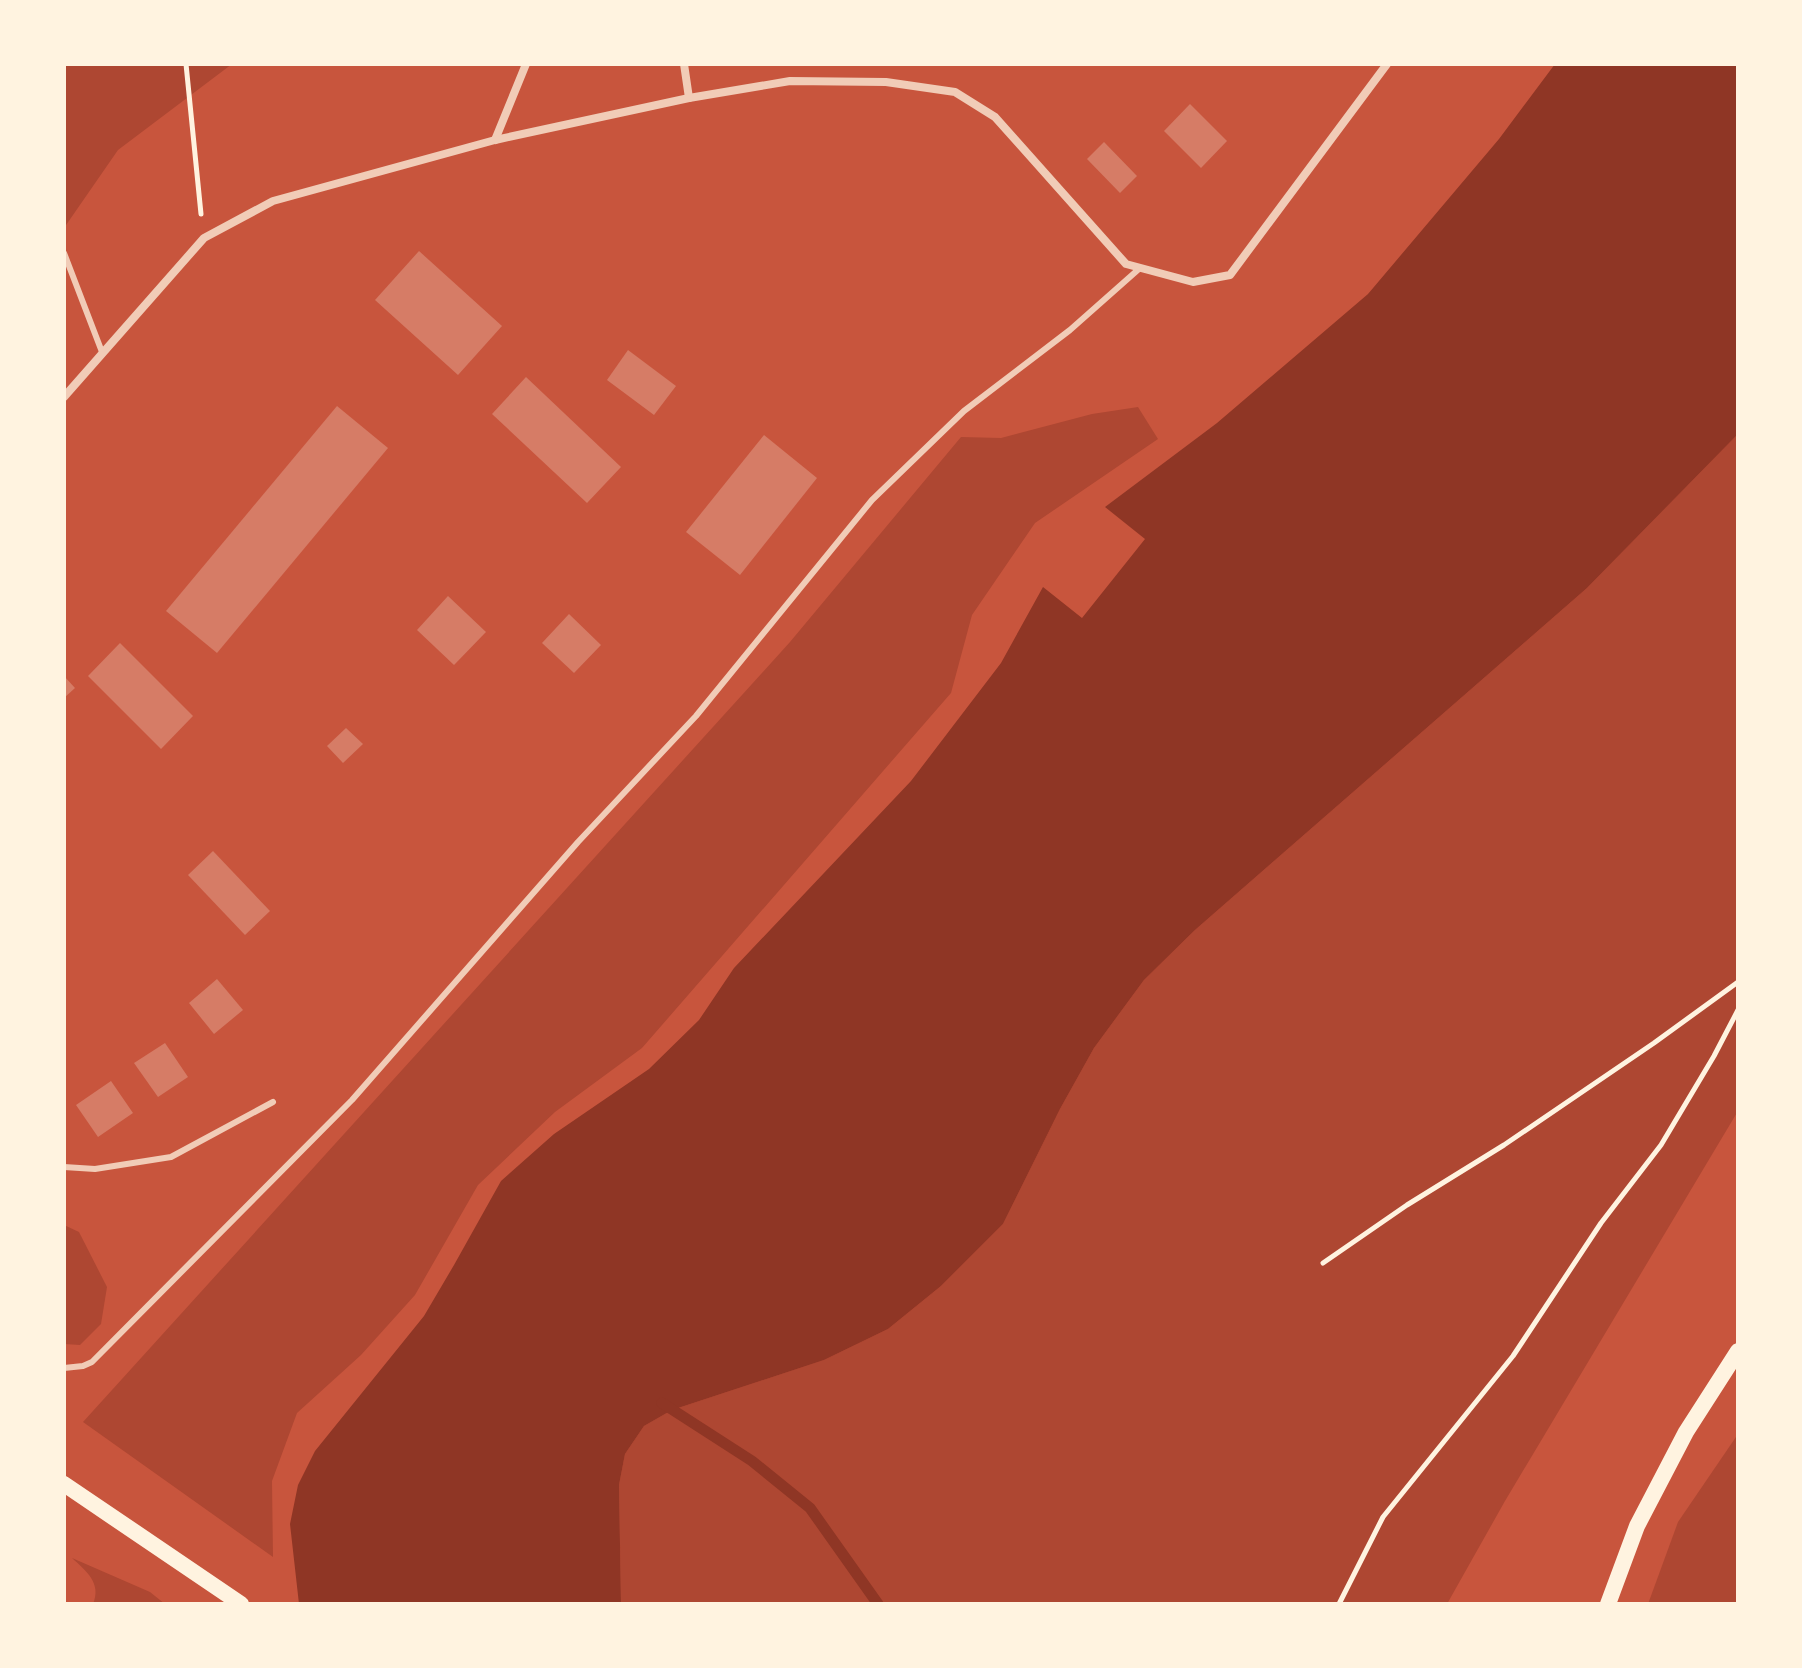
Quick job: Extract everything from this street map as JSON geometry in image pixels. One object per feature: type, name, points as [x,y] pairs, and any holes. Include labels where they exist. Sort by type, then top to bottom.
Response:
[{"type":"main road","points":[[1608,1604],[1637,1526],[1686,1432],[1738,1351]]},
{"type":"main road","points":[[64,1484],[241,1604]]},
{"type":"street","points":[[495,140],[526,64]]},
{"type":"street","points":[[684,64],[689,98]]},
{"type":"street","points":[[64,397],[204,238],[273,201],[495,140],[689,98],[790,81],[886,82],[955,92],[995,117],[1126,264],[1193,282],[1230,275],[1387,64]]},
{"type":"lane","points":[[64,253],[102,352]]},
{"type":"lane","points":[[64,1368],[92,1362],[352,1100],[578,842],[696,716],[872,500],[964,411],[1070,330],[1140,268]]},
{"type":"lane","points":[[64,1167],[95,1169],[171,1157],[273,1102]]},
{"type":"path","points":[[186,64],[204,238]]},
{"type":"path","points":[[1323,1263],[1654,1043],[1738,982]]},
{"type":"path","points":[[1339,1604],[1383,1517],[1513,1356],[1601,1223],[1661,1145],[1738,1010]]},
{"type":"shaded area","points":[[64,64],[232,64],[118,150],[64,228]]},
{"type":"shaded area","points":[[1555,64],[1738,64],[1738,434],[1587,588],[1195,930],[1144,980],[1094,1048],[1003,1224],[941,1286],[888,1329],[824,1360],[672,1410],[644,1426],[625,1454],[619,1485],[621,1604],[299,1604],[290,1524],[298,1485],[315,1451],[424,1316],[501,1181],[554,1134],[649,1069],[699,1020],[734,968],[911,781],[1001,663],[1043,587],[1082,618],[1145,539],[1105,507],[1217,423],[1368,294],[1499,139]]},
{"type":"shaded area","points":[[1138,407],[1158,439],[1035,523],[972,615],[951,693],[642,1048],[555,1112],[478,1185],[415,1295],[361,1355],[297,1413],[272,1481],[273,1557],[83,1422],[790,642],[961,437],[1001,438],[1092,414]]},
{"type":"shaded area","points":[[1738,434],[1738,1111],[1505,1501],[1447,1604],[621,1604],[619,1485],[625,1454],[644,1426],[672,1410],[824,1360],[888,1329],[941,1286],[1003,1224],[1094,1048],[1144,980],[1195,930],[1587,588]]},
{"type":"shaded area","points":[[64,1225],[79,1232],[107,1287],[101,1324],[80,1345],[64,1344]]},
{"type":"shaded area","points":[[1738,1434],[1738,1604],[1648,1604],[1678,1522]]},
{"type":"shaded area","points":[[72,1558],[150,1592],[165,1604],[93,1604],[94,1584]]},
{"type":"building","points":[[1190,104],[1227,141],[1201,168],[1164,131]]},
{"type":"building","points":[[1104,142],[1137,176],[1120,193],[1087,159]]},
{"type":"building","points":[[419,251],[502,326],[458,375],[375,300]]},
{"type":"building","points":[[628,350],[676,386],[654,415],[607,380]]},
{"type":"building","points":[[526,377],[621,467],[587,503],[492,414]]},
{"type":"building","points":[[337,406],[388,448],[217,653],[166,611]]},
{"type":"building","points":[[764,435],[817,478],[740,575],[686,532]]},
{"type":"building","points":[[448,596],[486,632],[454,665],[417,630]]},
{"type":"building","points":[[569,614],[601,645],[574,673],[542,643]]},
{"type":"building","points":[[120,643],[193,716],[161,749],[88,676]]},
{"type":"building","points":[[64,676],[75,688],[64,698]]},
{"type":"building","points":[[346,728],[363,744],[343,763],[327,746]]},
{"type":"building","points":[[213,851],[270,911],[245,935],[188,875]]},
{"type":"building","points":[[217,979],[243,1010],[214,1034],[189,1003]]},
{"type":"building","points":[[165,1043],[188,1077],[158,1097],[134,1063]]},
{"type":"building","points":[[111,1081],[133,1113],[98,1137],[76,1105]]},
{"type":"waterway","points":[[662,1403],[752,1461],[810,1508],[878,1604]]}]
